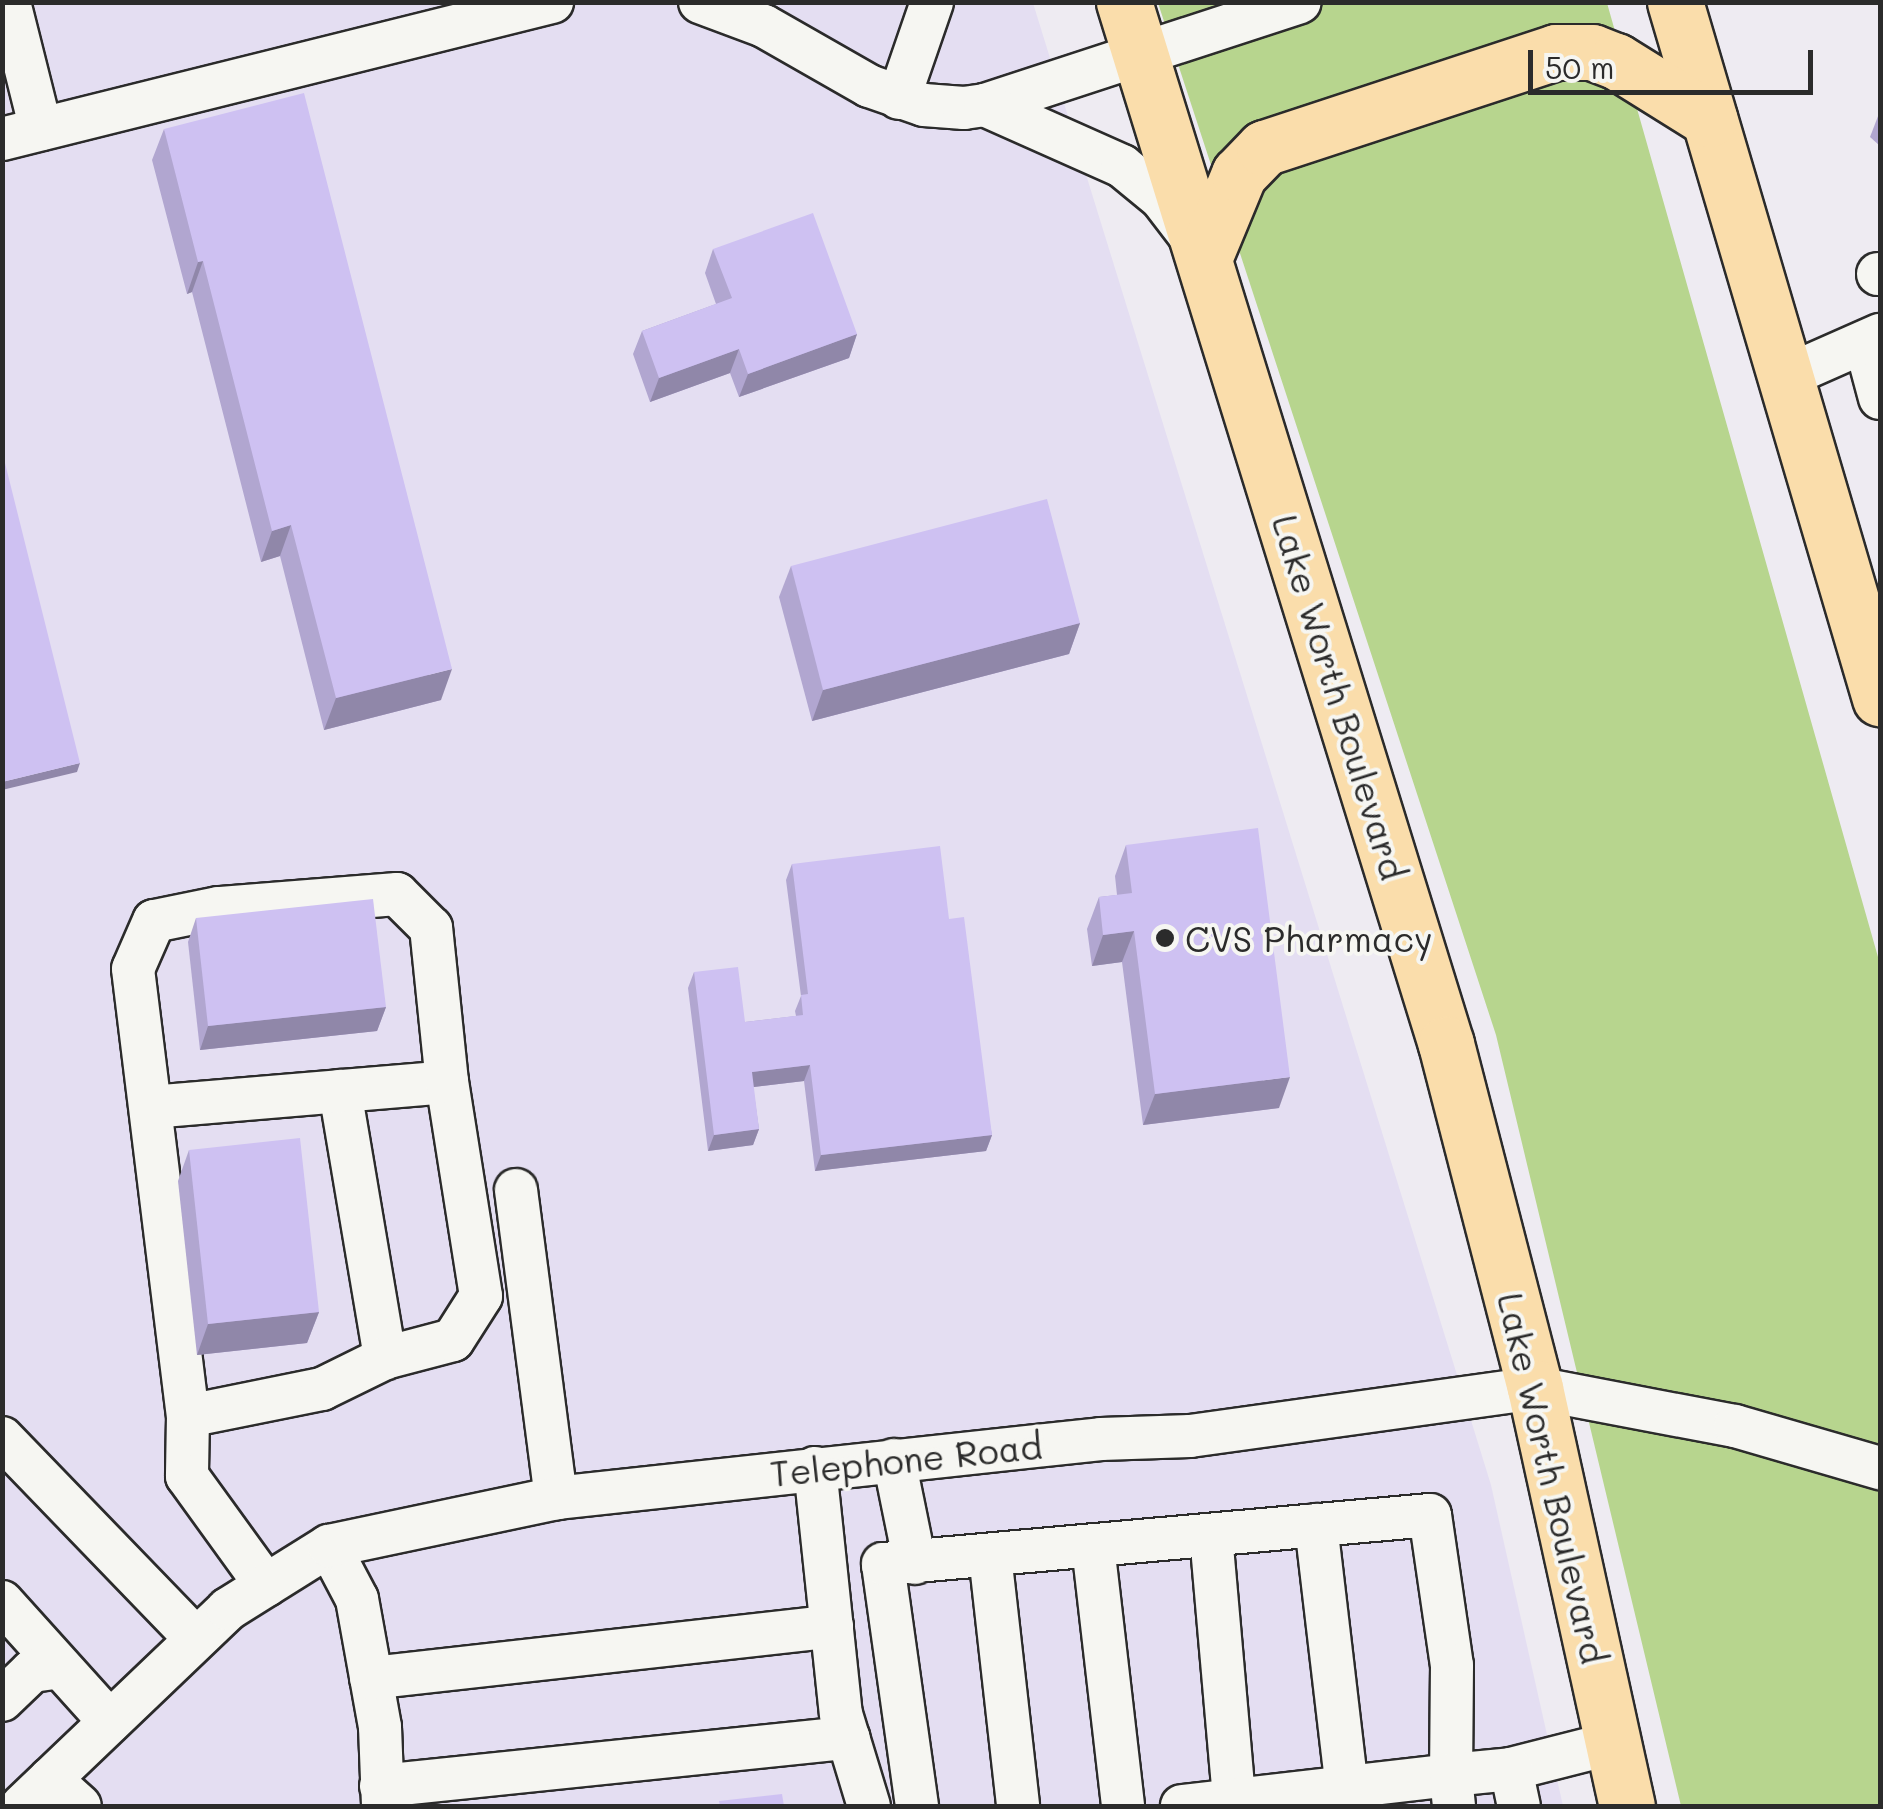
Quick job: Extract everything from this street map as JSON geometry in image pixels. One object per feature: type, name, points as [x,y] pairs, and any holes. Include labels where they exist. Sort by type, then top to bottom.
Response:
[{"type":"highway","name":"Lake Worth Boulevard","points":[[1124,2],[1446,1044],[1536,1388],[1628,1806]]},
{"type":"highway","points":[[1676,2],[1880,698]]},
{"type":"highway","points":[[1205,256],[1239,174],[1264,148],[1556,52],[1592,52],[1616,61],[1709,119]]},
{"type":"street","points":[[9,2],[22,134],[452,16],[552,2]]},
{"type":"street","points":[[700,2],[764,26],[899,98],[935,106],[985,106],[1300,2]]},
{"type":"street","points":[[899,98],[932,2]]},
{"type":"street","points":[[985,106],[1122,166],[1161,198],[1205,256]]},
{"type":"street","points":[[1787,376],[1873,338],[1880,398]]},
{"type":"street","points":[[188,1416],[322,1389],[384,1358],[453,1340],[481,1296],[448,1082],[431,928],[397,894],[238,906],[154,921],[132,969],[188,1416],[187,1476],[266,1584]]},
{"type":"street","points":[[151,1107],[448,1082]]},
{"type":"street","points":[[340,1092],[384,1358]]},
{"type":"street","points":[[516,1190],[556,1498]]},
{"type":"street","name":"Telephone Road","points":[[50,1797],[110,1722],[228,1609],[328,1546],[556,1498],[1101,1439],[1190,1436],[1536,1388],[1735,1426],[1880,1468]]},
{"type":"street","points":[[2,1438],[196,1639]]},
{"type":"street","points":[[894,1460],[915,1562]]},
{"type":"street","points":[[815,1468],[840,1714],[868,1806]]},
{"type":"street","points":[[917,1806],[883,1564],[1430,1515],[1452,1666],[1452,1791]]},
{"type":"street","points":[[1316,1525],[1347,1787]]},
{"type":"street","points":[[1211,1535],[1234,1800]]},
{"type":"street","points":[[328,1546],[357,1599],[380,1727],[382,1796],[849,1738]]},
{"type":"street","points":[[1093,1546],[1123,1806]]},
{"type":"street","points":[[990,1556],[1018,1806]]},
{"type":"street","points":[[2,1602],[110,1722]]},
{"type":"street","points":[[371,1678],[832,1626]]},
{"type":"street","points":[[2,1700],[32,1670],[60,1667]]},
{"type":"street","points":[[1182,1806],[1347,1787],[1452,1791],[1515,1788],[1614,1742]]},
{"type":"shaded area","points":[[3,3],[1033,3],[1491,1485],[1563,1806],[3,1806]]},
{"type":"green space","points":[[1158,3],[1607,3],[1880,964],[1880,1806],[1681,1806],[1496,1035]]},
{"type":"building","points":[[304,93],[452,669],[336,698],[291,525],[272,531],[203,261],[198,262],[164,129]]},
{"type":"building","points":[[813,213],[857,334],[748,374],[739,349],[659,378],[642,331],[732,298],[713,249]]},
{"type":"building","points":[[2,451],[80,763],[2,782]]},
{"type":"building","points":[[1047,499],[1080,623],[823,690],[791,566]]},
{"type":"building","name":"CVS Pharmacy","points":[[1258,828],[1290,1077],[1155,1094],[1134,931],[1103,935],[1099,897],[1132,893],[1126,845]]},
{"type":"building","points":[[940,846],[949,919],[964,917],[992,1135],[821,1155],[810,1065],[752,1072],[759,1129],[714,1135],[694,972],[738,967],[745,1022],[803,1015],[801,995],[808,994],[792,864]]},
{"type":"building","points":[[373,899],[386,1007],[208,1026],[196,918]]},
{"type":"building","points":[[300,1138],[319,1312],[208,1324],[189,1150]]},
{"type":"building","points":[[782,1794],[784,1806],[720,1806],[719,1801]]},
{"type":"place","name":"CVS Pharmacy","points":[[1165,938]]}]
